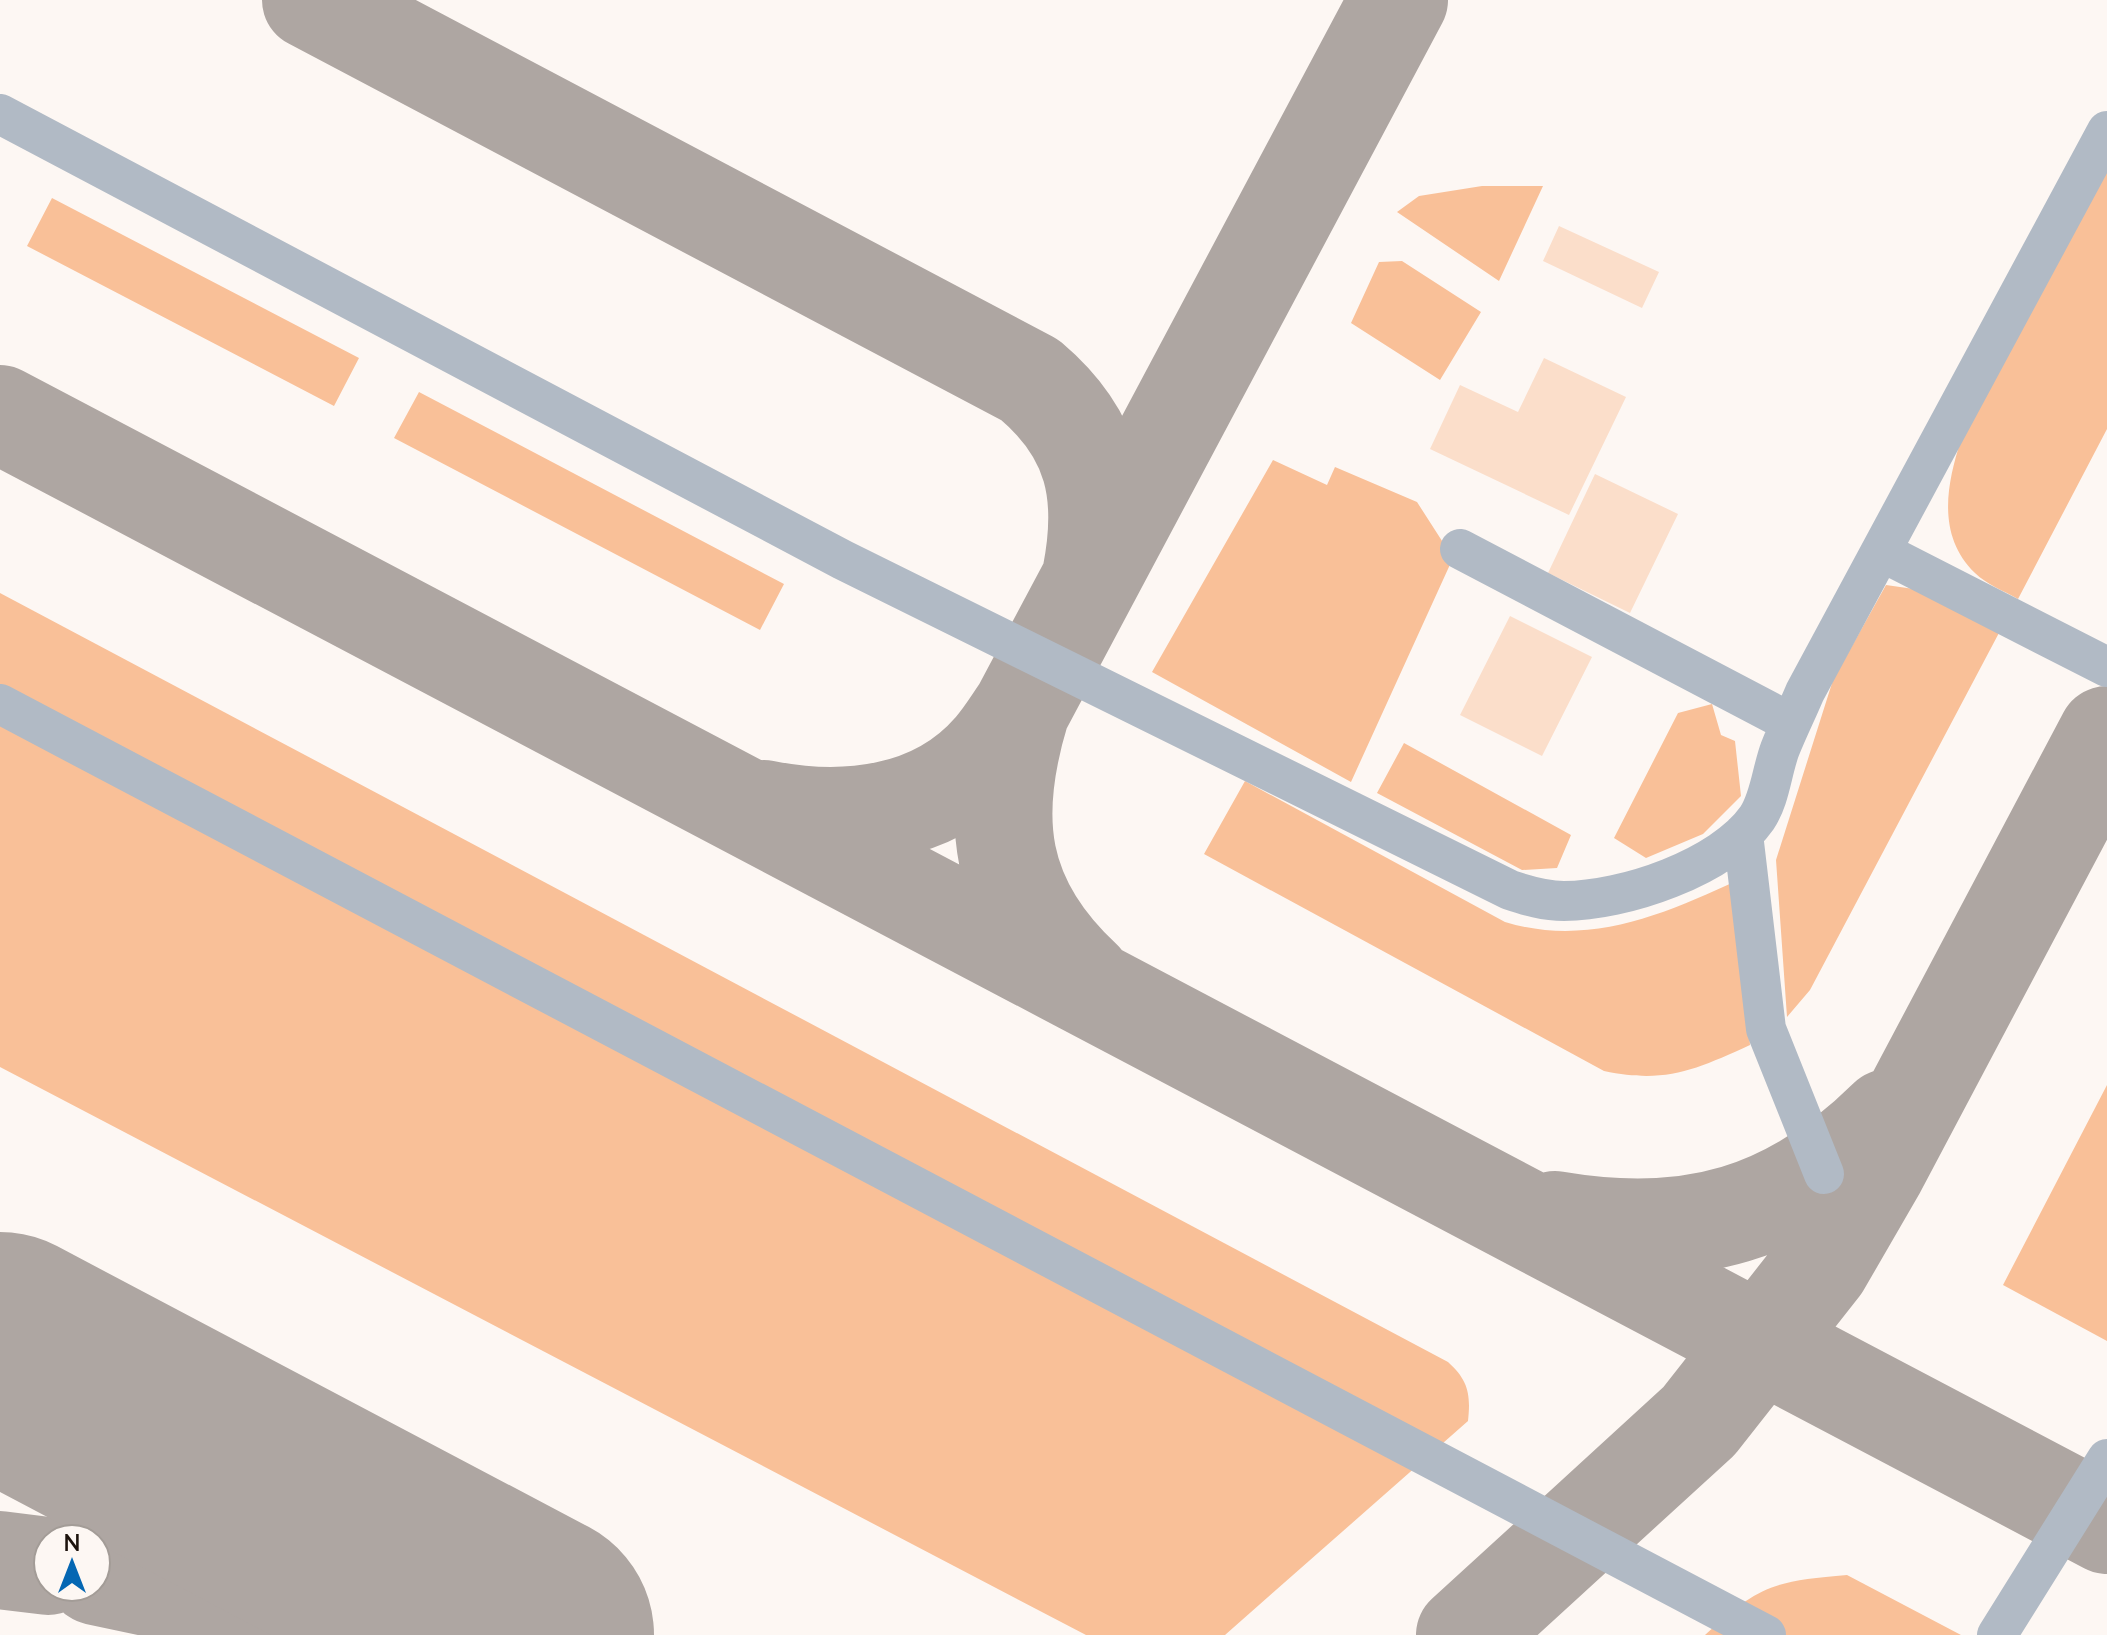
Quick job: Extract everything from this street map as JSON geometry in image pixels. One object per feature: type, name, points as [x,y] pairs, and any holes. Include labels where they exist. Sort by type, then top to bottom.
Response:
[{"type":"lane","points":[[0,114],[843,560],[1510,890],[1536,898],[1565,901],[1603,897],[1676,877],[1743,834],[1759,816],[1791,723],[2107,131]]},
{"type":"lane","points":[[1460,549],[1791,723]]},
{"type":"lane","points":[[1882,552],[2107,667]]},
{"type":"lane","points":[[0,704],[1766,1635]]},
{"type":"lane","points":[[1743,834],[1766,1029],[1824,1174]]},
{"type":"lane","points":[[1997,1635],[2107,1459]]},
{"type":"shaded area","points":[[2107,165],[2107,429],[2018,599],[1979,577],[1963,559],[1950,527],[1948,510],[1952,475],[1961,440]]},
{"type":"shaded area","points":[[1482,186],[1543,186],[1499,281],[1397,212],[1419,196]]},
{"type":"shaded area","points":[[52,198],[359,358],[334,406],[27,246]]},
{"type":"shaded area","points":[[1402,261],[1481,312],[1440,380],[1351,323],[1379,262]]},
{"type":"shaded area","points":[[419,392],[784,584],[760,630],[394,438]]},
{"type":"shaded area","points":[[1273,460],[1327,485],[1335,467],[1417,502],[1453,558],[1351,782],[1152,672]]},
{"type":"shaded area","points":[[1886,585],[1914,589],[2000,631],[1810,990],[1787,1017],[1776,860],[1833,680]]},
{"type":"shaded area","points":[[0,593],[1448,1362],[1467,1388],[1468,1421],[1225,1635],[1086,1635],[0,1067]]},
{"type":"shaded area","points":[[1712,704],[1721,735],[1735,741],[1741,796],[1703,834],[1646,858],[1614,838],[1678,713]]},
{"type":"shaded area","points":[[1404,743],[1571,835],[1557,868],[1522,870],[1377,793]]},
{"type":"shaded area","points":[[1245,781],[1505,922],[1536,929],[1566,931],[1624,924],[1682,905],[1738,880],[1750,1045],[1679,1072],[1645,1076],[1604,1071],[1204,854]]},
{"type":"shaded area","points":[[2107,1085],[2107,1341],[2003,1285]]},
{"type":"shaded area","points":[[1847,1575],[1961,1635],[1705,1635],[1740,1605],[1769,1588],[1802,1580]]},
{"type":"building","points":[[1559,226],[1659,272],[1642,308],[1543,261]]},
{"type":"building","points":[[1544,358],[1626,397],[1569,515],[1430,449],[1460,385],[1518,412]]},
{"type":"building","points":[[1595,474],[1678,514],[1630,613],[1548,573]]},
{"type":"building","points":[[1510,616],[1592,657],[1542,756],[1460,715]]},
{"type":"taxiway","points":[[311,0],[1030,380],[1069,422],[1091,468],[1097,519],[1091,576]]},
{"type":"taxiway","points":[[764,809],[794,814],[856,815],[916,802],[944,789],[969,772],[1000,741],[1021,710],[1399,0]]},
{"type":"taxiway","points":[[0,414],[2107,1525]]},
{"type":"taxiway","points":[[1021,710],[1005,786],[1003,822],[1007,856],[1017,888],[1032,919],[1054,950],[1083,980]]},
{"type":"taxiway","points":[[1465,1635],[1699,1421],[1821,1266],[1876,1171],[2107,735]]},
{"type":"taxiway","points":[[1555,1220],[1650,1227],[1694,1223],[1735,1214],[1775,1199],[1814,1178],[1888,1118]]},
{"type":"taxiway","points":[[0,1560],[32,1564]]},
{"type":"taxiway","points":[[112,1579],[373,1635]]},
{"type":"runway","points":[[0,1354],[532,1635]]}]
